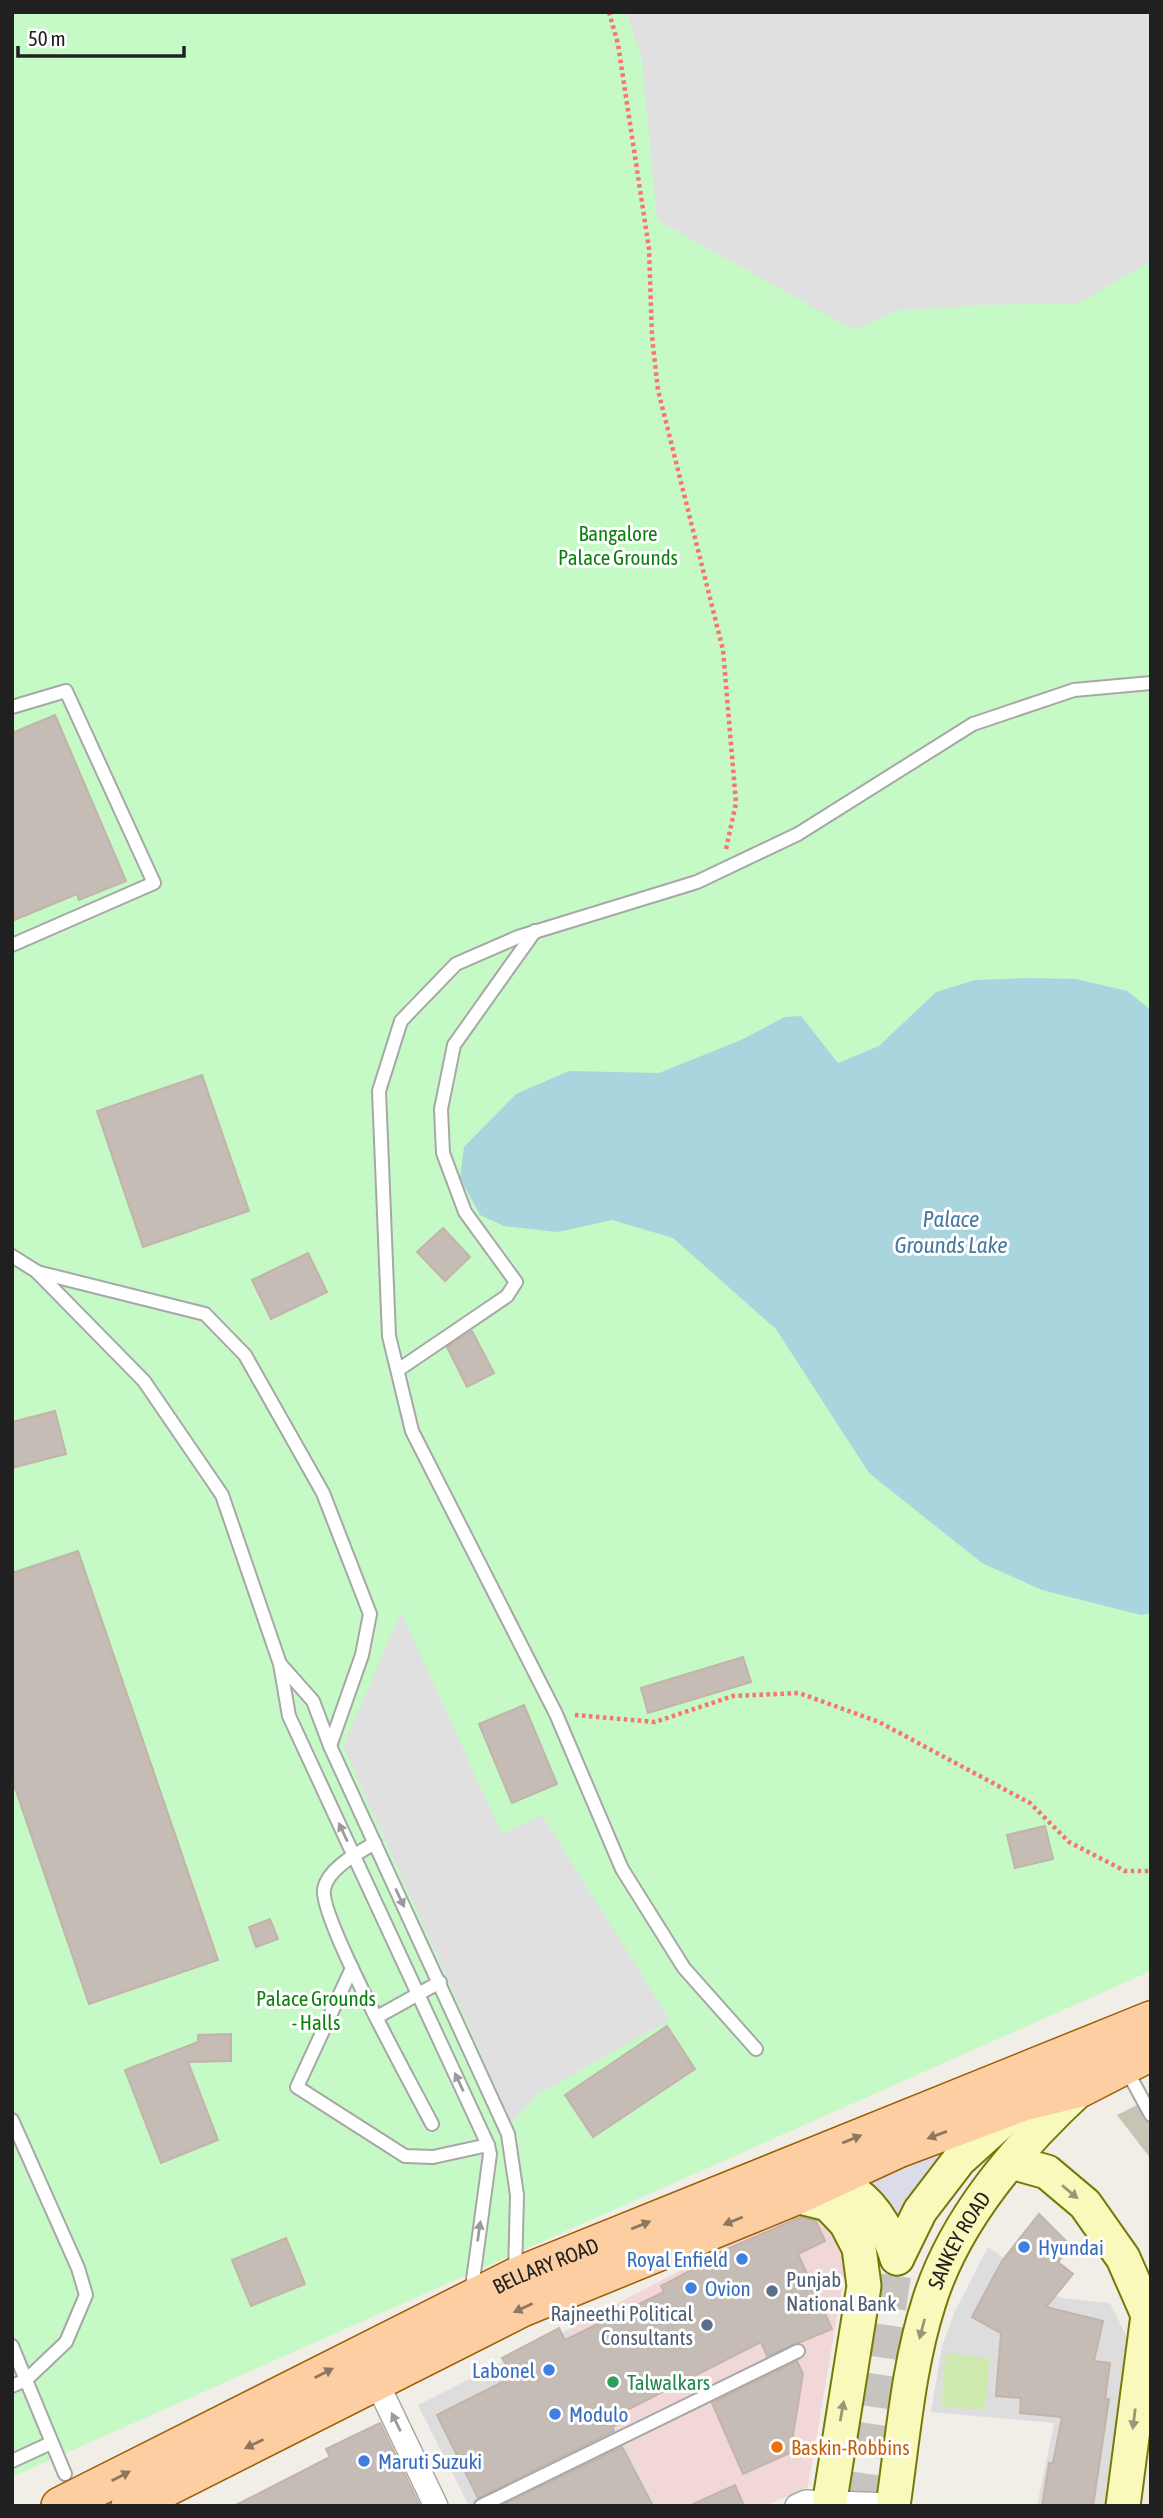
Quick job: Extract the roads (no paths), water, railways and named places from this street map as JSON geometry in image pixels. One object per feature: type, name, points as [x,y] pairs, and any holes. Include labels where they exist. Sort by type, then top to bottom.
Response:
[{"type":"main road","name":"BELLARY ROAD","points":[[63,2490],[515,2277],[1127,2043]]},
{"type":"main road","name":"SANKEY ROAD","points":[[893,2506],[916,2349],[929,2300],[978,2203],[1035,2130],[1127,2043]]},
{"type":"main road","name":"SANKEY ROAD","points":[[810,2190],[855,2193],[876,2214],[892,2241],[897,2258],[920,2211],[959,2160],[1023,2102],[1127,2043]]},
{"type":"main road","name":"BELLARY ROAD","points":[[130,2506],[522,2308],[810,2190],[898,2149],[1023,2102],[1081,2088]]},
{"type":"main road","points":[[1011,2162],[1047,2172],[1085,2203],[1123,2258],[1148,2315],[1145,2375],[1123,2506]]},
{"type":"main road","points":[[810,2190],[846,2223],[859,2248],[864,2286],[818,2505]]},
{"type":"street","points":[[377,2382],[436,2506]]},
{"type":"street","points":[[818,2505],[893,2506]]},
{"type":"lane","points":[[756,2049],[684,1968],[622,1869],[556,1714],[412,1431],[389,1336],[379,1091],[401,1021],[456,964],[535,931],[696,882],[721,871],[797,834],[973,724],[1074,690],[1151,683]]},
{"type":"lane","points":[[12,707],[66,691],[154,883],[12,945]]},
{"type":"lane","points":[[398,1370],[507,1296],[516,1282],[465,1212],[443,1153],[442,1109],[454,1045],[535,931]]},
{"type":"lane","points":[[12,1256],[36,1271],[144,1381],[222,1495],[280,1664],[289,1716],[488,2144],[490,2154],[471,2298]]},
{"type":"lane","points":[[36,1271],[205,1314],[245,1355],[323,1493],[370,1614],[362,1655],[330,1746]]},
{"type":"lane","points":[[280,1664],[313,1701],[330,1746],[508,2134],[517,2195],[515,2277]]},
{"type":"lane","points":[[375,1843],[354,1855],[329,1876],[323,1900],[352,1968],[432,2124]]},
{"type":"lane","points":[[352,1968],[297,2087],[405,2156],[433,2157],[488,2144]]},
{"type":"lane","points":[[377,2017],[440,1982]]},
{"type":"lane","points":[[1127,2043],[1151,2115]]},
{"type":"lane","points":[[12,2120],[78,2268],[86,2295],[66,2342],[26,2379],[12,2386]]},
{"type":"lane","points":[[12,2346],[51,2443],[63,2490]]},
{"type":"lane","points":[[481,2506],[798,2351]]},
{"type":"lane","points":[[12,2461],[51,2443]]},
{"type":"water","name":"Palace Grounds Lake","points":[[1076,979],[1127,991],[1151,1010],[1151,1613],[1141,1615],[1042,1590],[982,1563],[869,1473],[776,1329],[673,1238],[612,1220],[558,1232],[504,1226],[480,1215],[460,1178],[464,1147],[516,1094],[569,1071],[659,1073],[741,1040],[785,1017],[801,1016],[838,1063],[879,1046],[936,992],[975,980]]},
{"type":"tunnel","points":[[860,2506],[897,2258]]},
{"type":"place","name":"Hyundai","points":[[1024,2247]]},
{"type":"place","name":"Royal Enfield","points":[[742,2259]]},
{"type":"place","name":"Ovion","points":[[691,2288]]},
{"type":"place","name":"Punjab National Bank","points":[[772,2291]]},
{"type":"place","name":"Rajneethi Political Consultants","points":[[707,2325]]},
{"type":"place","name":"Labonel","points":[[549,2370]]},
{"type":"place","name":"Talwalkars","points":[[613,2382]]},
{"type":"place","name":"Modulo","points":[[555,2414]]},
{"type":"place","name":"Baskin-Robbins","points":[[777,2447]]},
{"type":"place","name":"Maruti Suzuki","points":[[364,2461]]},
{"type":"park label","name":"Bangalore Palace Grounds","points":[[618,545]]},
{"type":"park label","name":"Palace Grounds - Halls","points":[[316,2010]]}]
